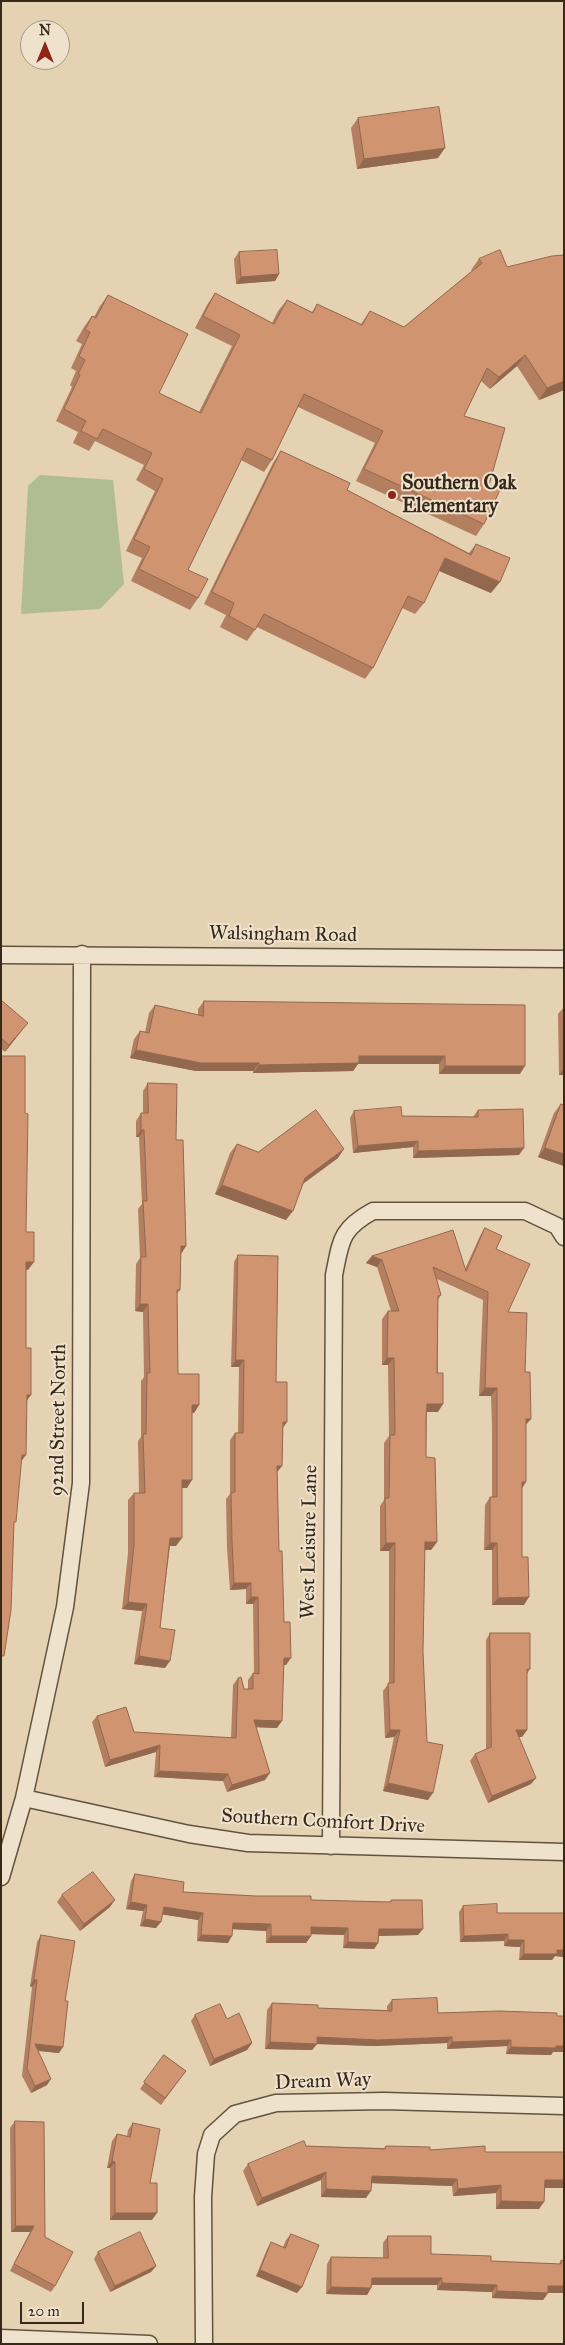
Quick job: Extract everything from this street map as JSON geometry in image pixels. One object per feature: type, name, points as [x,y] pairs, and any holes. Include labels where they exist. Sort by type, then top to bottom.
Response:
[{"type":"street","name":"Walsingham Road","points":[[1,955],[82,954],[564,959]]},
{"type":"street","name":"92nd Street North","points":[[1,1877],[24,1798],[65,1606],[81,1484],[82,954]]},
{"type":"street","name":"West Leisure Lane","points":[[331,1846],[334,1275],[341,1240],[355,1221],[373,1212],[525,1212],[560,1231]]},
{"type":"street","name":"Southern Comfort Drive","points":[[24,1798],[190,1834],[248,1843],[564,1852]]},
{"type":"street","name":"Dream Way","points":[[204,2344],[203,2197],[206,2154],[212,2135],[234,2114],[276,2103],[384,2101],[564,2106]]},
{"type":"street","points":[[1,2338],[149,2344]]},
{"type":"green space","points":[[40,475],[113,480],[124,584],[100,609],[21,614],[28,486]]},
{"type":"building","points":[[439,107],[445,148],[364,159],[358,118]]},
{"type":"building","points":[[277,250],[279,274],[241,277],[239,252]]},
{"type":"building","points":[[500,250],[507,267],[564,255],[564,381],[547,388],[525,355],[499,377],[487,368],[464,416],[505,428],[489,485],[500,490],[484,524],[364,469],[383,431],[304,394],[272,460],[247,448],[188,570],[208,579],[198,598],[139,569],[150,547],[134,539],[163,479],[144,469],[152,453],[103,429],[97,439],[81,431],[86,421],[64,409],[85,360],[79,356],[90,332],[85,330],[92,316],[96,318],[108,295],[188,334],[159,393],[201,413],[240,335],[203,316],[215,293],[274,324],[287,300],[313,313],[317,304],[362,325],[370,311],[404,327],[482,263],[479,259]]},
{"type":"building","points":[[281,451],[350,483],[347,490],[471,555],[476,544],[510,558],[500,582],[445,558],[424,603],[408,596],[373,668],[264,614],[255,630],[229,616],[234,603],[212,592]]},
{"type":"building","points":[[1,1000],[28,1023],[9,1045],[1,1038]]},
{"type":"building","points":[[204,1001],[525,1005],[525,1066],[445,1066],[445,1056],[359,1056],[359,1063],[259,1065],[259,1063],[201,1063],[136,1050],[140,1031],[149,1033],[155,1005],[203,1016]]},
{"type":"building","points":[[1,1056],[25,1056],[25,1113],[28,1114],[26,1232],[34,1232],[34,1262],[26,1262],[26,1348],[31,1348],[31,1395],[27,1395],[26,1455],[22,1455],[16,1522],[14,1522],[11,1610],[4,1656],[1,1656]]},
{"type":"building","points":[[148,1083],[177,1084],[176,1140],[183,1140],[186,1246],[181,1246],[180,1290],[177,1290],[178,1374],[199,1374],[199,1405],[192,1405],[192,1480],[182,1480],[182,1538],[170,1538],[160,1628],[175,1630],[170,1661],[139,1656],[147,1604],[128,1602],[134,1545],[134,1493],[145,1493],[143,1434],[146,1434],[147,1373],[150,1373],[148,1304],[140,1304],[141,1257],[146,1257],[143,1201],[147,1201],[144,1130],[141,1130],[141,1113],[148,1113]]},
{"type":"building","points":[[561,1104],[564,1105],[564,1154],[545,1148]]},
{"type":"building","points":[[401,1107],[402,1116],[478,1117],[478,1110],[523,1109],[524,1148],[418,1151],[418,1141],[358,1146],[354,1111]]},
{"type":"building","points":[[316,1110],[344,1149],[305,1178],[293,1211],[222,1185],[237,1144],[258,1152]]},
{"type":"building","points":[[485,1228],[502,1236],[496,1249],[530,1264],[508,1312],[527,1313],[525,1372],[530,1372],[531,1419],[526,1419],[526,1482],[522,1482],[522,1557],[528,1557],[529,1597],[498,1598],[497,1543],[490,1543],[490,1497],[497,1497],[497,1388],[485,1388],[488,1292],[433,1267],[441,1295],[438,1296],[437,1373],[443,1373],[443,1404],[427,1404],[426,1457],[435,1458],[437,1542],[425,1542],[423,1652],[427,1742],[443,1745],[433,1793],[388,1783],[400,1730],[390,1730],[388,1683],[394,1683],[395,1543],[386,1543],[385,1498],[389,1498],[390,1435],[395,1435],[394,1358],[387,1358],[388,1311],[399,1311],[382,1260],[372,1256],[453,1230],[466,1271]]},
{"type":"building","points":[[238,1255],[278,1256],[276,1382],[287,1382],[287,1422],[283,1422],[282,1466],[277,1466],[279,1551],[282,1551],[284,1622],[290,1622],[291,1658],[284,1658],[282,1721],[254,1720],[270,1773],[232,1785],[228,1774],[159,1771],[160,1745],[110,1760],[97,1716],[126,1707],[134,1732],[236,1738],[238,1678],[241,1677],[244,1689],[253,1689],[253,1673],[259,1674],[258,1597],[251,1597],[251,1583],[234,1583],[231,1493],[235,1492],[235,1433],[243,1433],[244,1360],[236,1360]]},
{"type":"building","points":[[490,1633],[530,1633],[530,1669],[527,1669],[527,1730],[516,1730],[536,1778],[492,1796],[475,1754],[491,1747]]},
{"type":"building","points":[[93,1872],[115,1900],[84,1924],[62,1895]]},
{"type":"building","points":[[135,1874],[184,1882],[183,1892],[256,1896],[311,1896],[311,1900],[391,1902],[391,1900],[422,1900],[423,1929],[379,1929],[378,1943],[348,1942],[348,1928],[311,1927],[311,1936],[271,1936],[271,1924],[233,1923],[232,1936],[201,1935],[203,1913],[164,1907],[161,1922],[145,1919],[147,1905],[131,1902]]},
{"type":"building","points":[[497,1904],[497,1913],[564,1913],[564,1950],[557,1950],[557,1954],[524,1954],[524,1940],[508,1940],[508,1934],[464,1936],[463,1906]]},
{"type":"building","points":[[41,1935],[75,1941],[65,2001],[68,2001],[63,2047],[35,2044],[51,2079],[35,2086],[27,2069],[37,1980],[34,1980]]},
{"type":"building","points":[[437,1998],[438,2013],[499,2011],[557,2013],[557,2016],[564,2016],[564,2046],[556,2046],[556,2048],[511,2047],[511,2040],[452,2042],[452,2037],[378,2040],[317,2037],[317,2044],[270,2042],[272,2003],[318,2005],[318,2008],[392,2011],[392,2000]]},
{"type":"building","points":[[220,2004],[227,2019],[239,2013],[252,2043],[214,2059],[195,2015]]},
{"type":"building","points":[[164,2055],[186,2071],[165,2098],[144,2082]]},
{"type":"building","points":[[15,2121],[44,2122],[45,2237],[73,2252],[55,2286],[14,2264],[34,2226],[16,2226]]},
{"type":"building","points":[[133,2123],[160,2129],[150,2183],[157,2183],[157,2213],[115,2213],[115,2162],[112,2161],[117,2134],[130,2137]]},
{"type":"building","points":[[304,2141],[306,2146],[385,2149],[386,2146],[430,2147],[430,2150],[485,2146],[485,2152],[564,2152],[564,2180],[545,2180],[544,2202],[501,2201],[501,2185],[458,2189],[457,2179],[372,2176],[371,2191],[326,2189],[326,2172],[262,2198],[248,2164]]},
{"type":"building","points":[[140,2232],[156,2266],[115,2286],[98,2252]]},
{"type":"building","points":[[291,2234],[319,2245],[302,2287],[260,2270],[271,2242],[285,2248]]},
{"type":"building","points":[[388,2236],[431,2236],[431,2254],[491,2256],[491,2261],[561,2264],[561,2260],[564,2261],[564,2286],[548,2286],[548,2293],[497,2291],[497,2285],[442,2283],[442,2278],[372,2278],[371,2288],[331,2287],[331,2257],[388,2258]]},
{"type":"place","name":"Southern Oak Elementary","points":[[392,495]]}]
